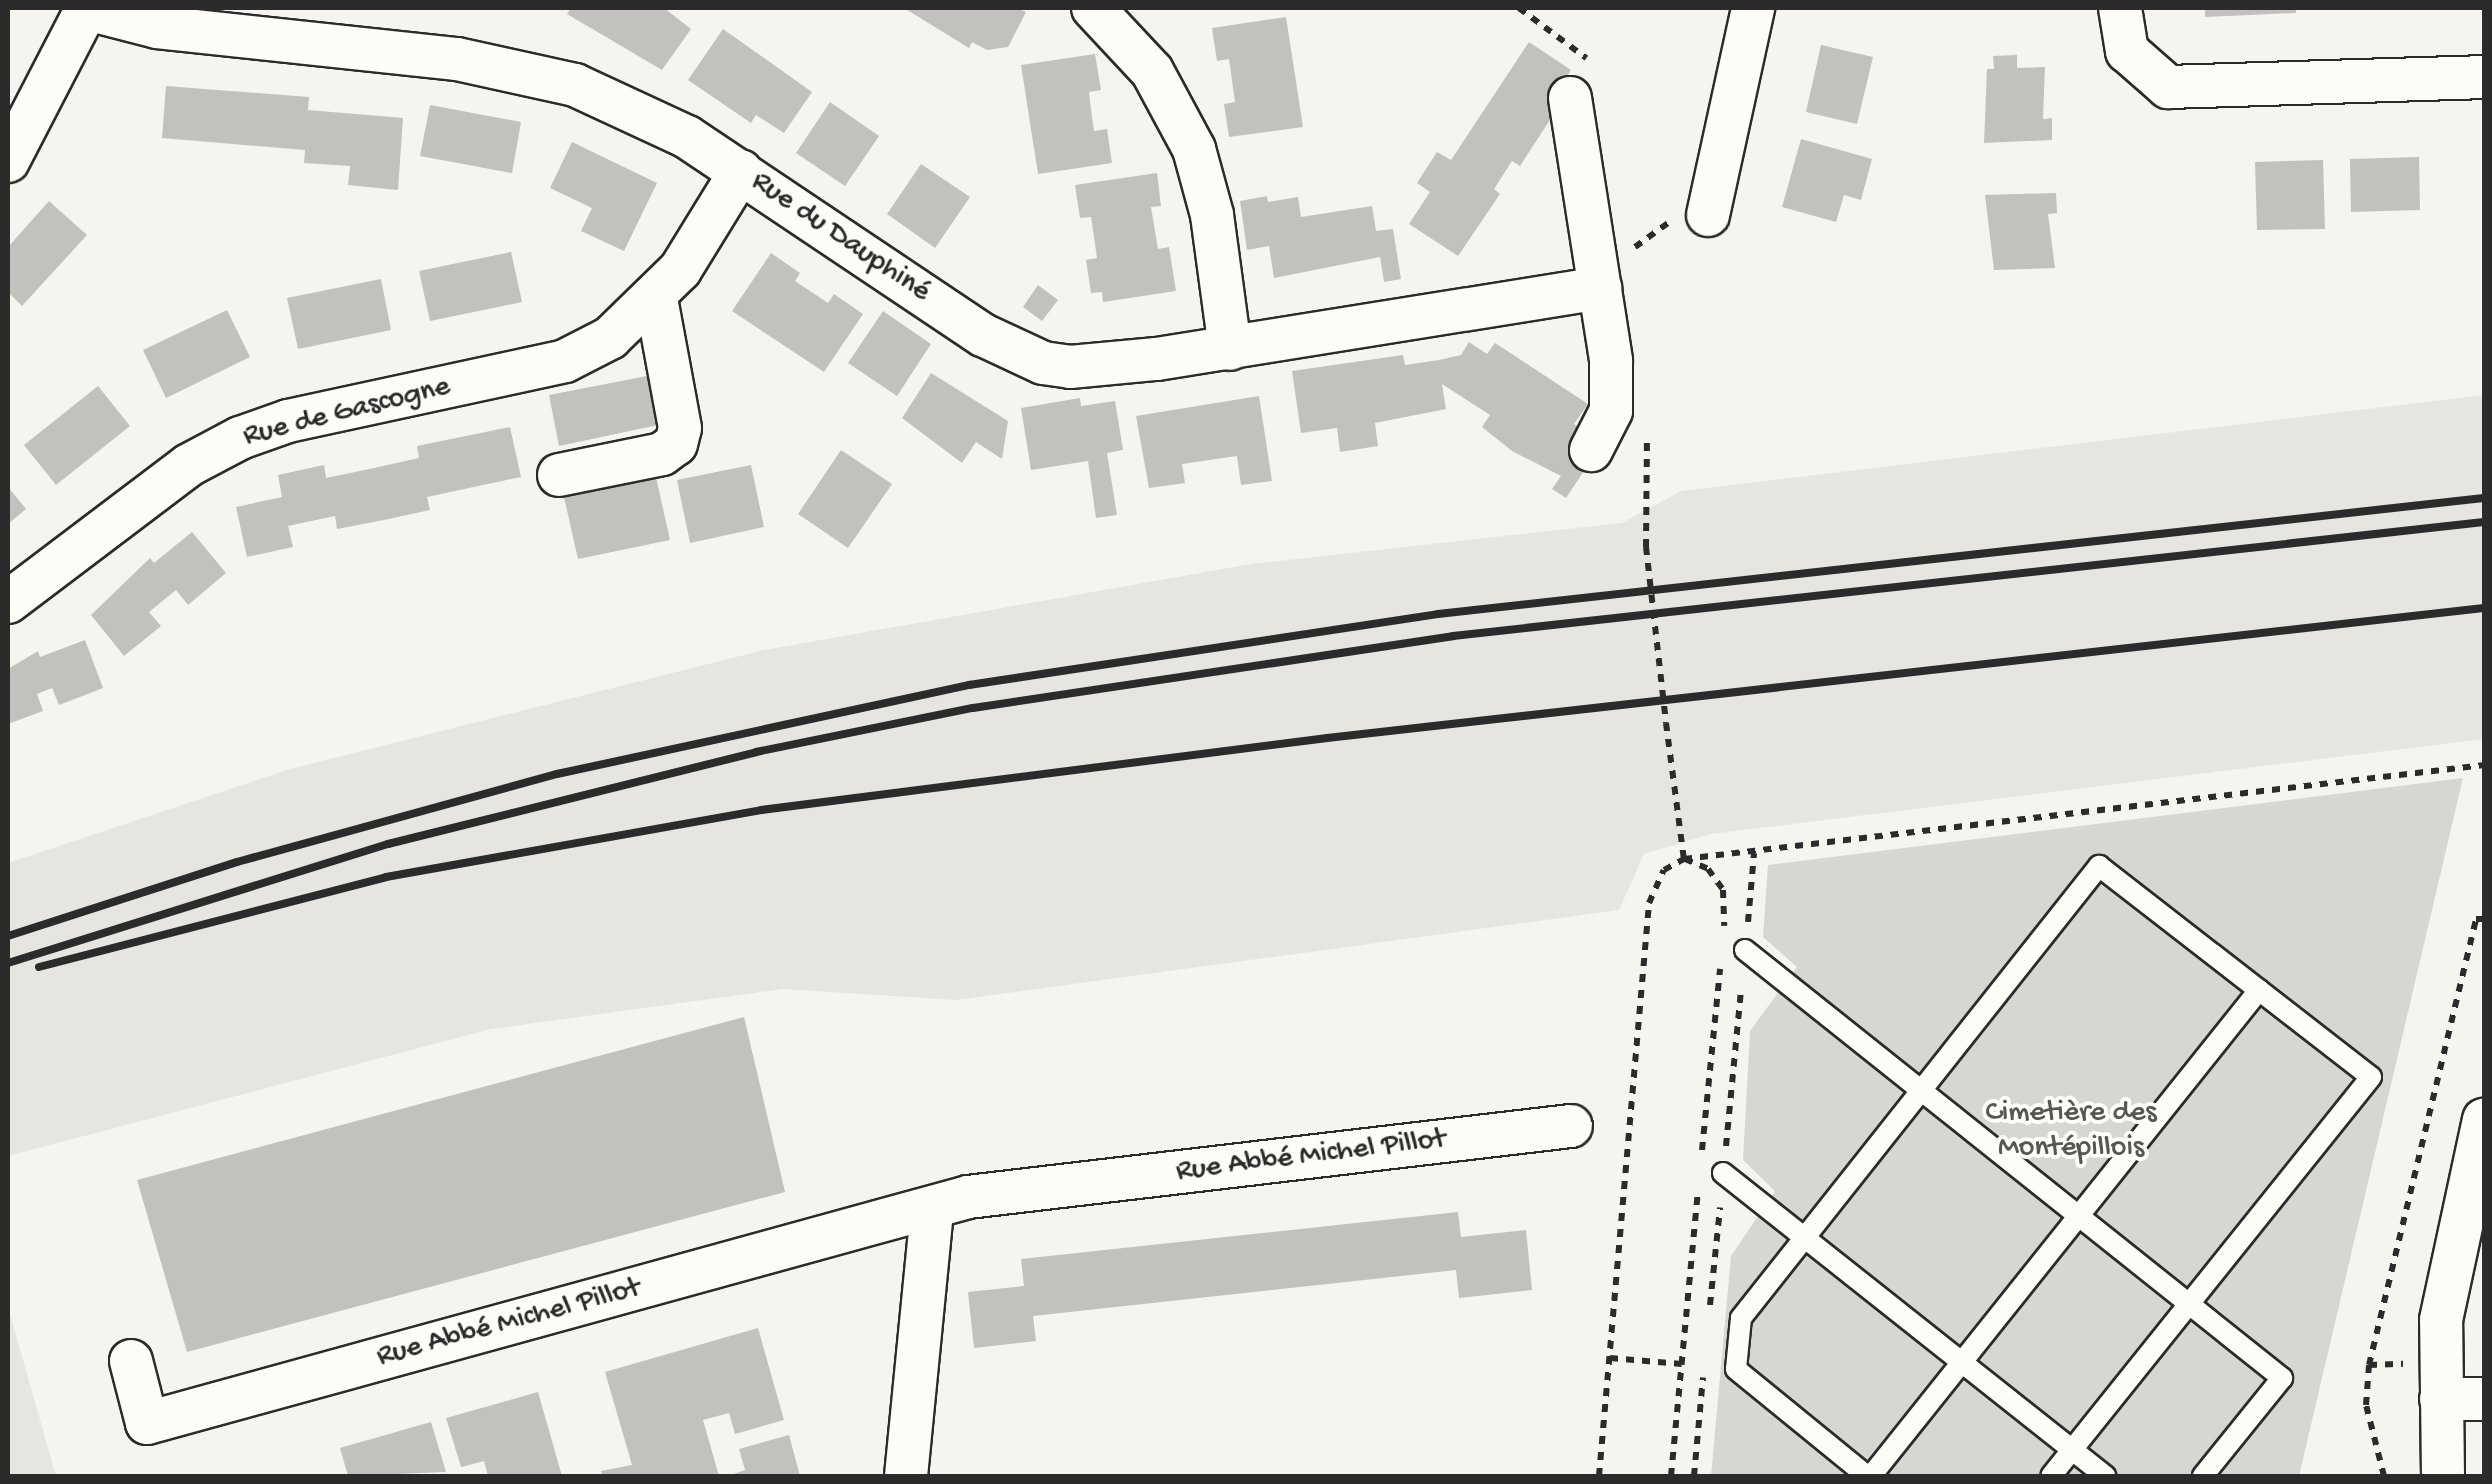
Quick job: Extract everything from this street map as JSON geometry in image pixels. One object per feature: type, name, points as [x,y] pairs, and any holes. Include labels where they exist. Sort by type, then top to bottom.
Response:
[{"type":"street","points":[[8,161],[87,8]]},
{"type":"street","name":"Rue du Dauphiné","points":[[87,8],[157,27],[409,52],[537,75],[642,112],[741,172],[1022,356],[1070,368],[1230,349],[1600,288]]},
{"type":"street","points":[[1093,8],[1152,70],[1194,149],[1212,216],[1230,349]]},
{"type":"street","points":[[1708,214],[1753,8]]},
{"type":"street","points":[[2120,8],[2127,50],[2168,87],[2484,77]]},
{"type":"street","points":[[1570,98],[1600,288],[1611,412],[1591,450]]},
{"type":"street","name":"Rue de Gascogne","points":[[8,602],[166,481],[226,444],[288,421],[564,361],[610,338],[656,298],[741,172]]},
{"type":"street","points":[[559,475],[662,454],[676,444],[680,428],[656,298]]},
{"type":"street","points":[[2443,1476],[2442,1320],[2484,1120]]},
{"type":"street","name":"Rue Abbé Michel Pillot","points":[[130,1362],[147,1423],[968,1198],[1571,1126]]},
{"type":"street","points":[[906,1476],[932,1208]]},
{"type":"street","points":[[2441,1399],[2484,1398]]},
{"type":"lane","points":[[2051,1476],[2371,1076],[2099,866],[1916,1089],[1740,1318],[1736,1369],[1869,1476],[2259,990]]},
{"type":"lane","points":[[1745,950],[2282,1378],[2203,1476]]},
{"type":"lane","points":[[1723,1174],[2105,1476]]},
{"type":"path","points":[[1646,548],[1684,859]]},
{"type":"path","points":[[1600,1476],[1648,903],[1664,870],[1684,859],[2484,765]]},
{"type":"path","points":[[2384,1476],[2366,1406],[2369,1365],[2476,919],[2484,919]]},
{"type":"path","points":[[1610,1358],[1682,1364]]},
{"type":"shaded area","points":[[2484,395],[2484,739],[1711,834],[1644,854],[1619,910],[956,1000],[783,989],[491,1029],[8,1156],[8,863],[290,769],[764,650],[1251,564],[1622,523],[1681,491]]},
{"type":"shaded area","points":[[8,1307],[56,1476],[8,1476]]},
{"type":"green space","name":"Cimetière des Montépillois","points":[[2463,778],[2299,1476],[1711,1476],[1731,1256],[1775,1191],[1743,1160],[1750,1031],[1797,967],[1763,937],[1768,865]]},
{"type":"building","points":[[571,8],[664,8],[691,29],[662,70],[567,14]]},
{"type":"building","points":[[904,8],[1017,8],[1026,12],[1008,47],[987,50],[972,42],[969,48]]},
{"type":"building","points":[[2205,8],[2296,8],[2296,13],[2205,17]]},
{"type":"building","points":[[1286,17],[1303,127],[1229,137],[1224,104],[1235,102],[1229,59],[1217,61],[1212,28]]},
{"type":"building","points":[[723,29],[812,92],[784,133],[756,115],[751,123],[688,80]]},
{"type":"building","points":[[1529,42],[1571,70],[1554,98],[1561,103],[1520,166],[1512,161],[1494,189],[1500,194],[1458,256],[1409,224],[1430,192],[1417,183],[1437,152],[1451,160]]},
{"type":"building","points":[[1821,45],[1873,57],[1857,124],[1806,112]]},
{"type":"building","points":[[1095,54],[1101,90],[1089,92],[1094,131],[1107,129],[1112,163],[1038,174],[1021,65]]},
{"type":"building","points":[[2017,55],[2017,68],[2045,67],[2043,119],[2052,118],[2052,140],[1984,143],[1987,69],[1994,69],[1993,56]]},
{"type":"building","points":[[166,86],[309,97],[308,110],[403,118],[398,190],[348,185],[350,166],[304,163],[305,150],[162,138]]},
{"type":"building","points":[[830,102],[879,136],[845,186],[796,153]]},
{"type":"building","points":[[430,105],[521,122],[512,173],[420,156]]},
{"type":"building","points":[[1801,139],[1872,159],[1861,200],[1844,195],[1836,222],[1782,207]]},
{"type":"building","points":[[572,142],[657,183],[624,251],[581,231],[592,208],[550,188]]},
{"type":"building","points":[[2419,157],[2420,210],[2351,212],[2350,159]]},
{"type":"building","points":[[2323,160],[2325,229],[2257,230],[2255,162]]},
{"type":"building","points":[[921,164],[970,197],[935,248],[887,214]]},
{"type":"building","points":[[1157,173],[1161,206],[1151,207],[1158,249],[1169,247],[1176,291],[1103,302],[1102,292],[1091,293],[1086,260],[1097,258],[1094,237],[1091,217],[1080,218],[1075,185]]},
{"type":"building","points":[[2056,193],[2057,213],[2048,214],[2055,268],[1994,270],[1985,195]]},
{"type":"building","points":[[1267,196],[1268,202],[1298,197],[1301,217],[1372,206],[1376,231],[1393,229],[1401,279],[1384,282],[1380,257],[1274,278],[1269,246],[1247,250],[1240,201]]},
{"type":"building","points":[[49,201],[87,235],[22,306],[8,292],[8,247]]},
{"type":"building","points":[[511,252],[522,302],[430,321],[419,271]]},
{"type":"building","points":[[771,253],[800,273],[795,281],[828,303],[834,294],[863,314],[824,372],[732,311]]},
{"type":"building","points":[[381,279],[391,330],[298,349],[287,298]]},
{"type":"building","points":[[1038,285],[1058,300],[1042,321],[1023,307]]},
{"type":"building","points":[[227,310],[250,357],[166,398],[143,350]]},
{"type":"building","points":[[883,311],[931,344],[897,396],[848,363]]},
{"type":"building","points":[[1469,342],[1487,354],[1495,343],[1588,404],[1574,424],[1589,434],[1590,462],[1566,498],[1552,489],[1561,476],[1512,451],[1482,427],[1490,415],[1442,384],[1446,409],[1375,423],[1378,446],[1340,452],[1337,428],[1301,433],[1292,371],[1403,355],[1405,365],[1439,360],[1461,355]]},
{"type":"building","points":[[931,373],[1008,421],[1002,459],[976,442],[962,463],[902,418]]},
{"type":"building","points":[[647,376],[658,425],[559,446],[549,395]]},
{"type":"building","points":[[98,386],[130,426],[56,485],[24,445]]},
{"type":"building","points":[[1259,396],[1272,481],[1241,485],[1237,456],[1182,464],[1185,483],[1149,488],[1136,416]]},
{"type":"building","points":[[1080,398],[1081,406],[1115,401],[1123,450],[1107,453],[1117,515],[1096,518],[1088,461],[1031,470],[1021,408]]},
{"type":"building","points":[[510,427],[521,477],[427,497],[430,510],[384,520],[337,529],[335,516],[288,526],[293,547],[247,557],[236,507],[282,497],[278,475],[324,465],[326,478],[419,458],[417,446]]},
{"type":"building","points":[[841,450],[892,484],[848,548],[798,514]]},
{"type":"building","points":[[751,465],[764,527],[690,543],[677,480]]},
{"type":"building","points":[[656,477],[670,540],[578,559],[564,497]]},
{"type":"building","points":[[8,487],[26,509],[8,524]]},
{"type":"building","points":[[192,532],[226,573],[188,605],[176,590],[149,612],[161,626],[124,656],[91,615],[150,558],[154,563]]},
{"type":"building","points":[[85,640],[103,688],[59,705],[52,688],[37,694],[43,711],[8,724],[8,669],[38,651],[40,657]]},
{"type":"building","points":[[744,1017],[785,1192],[187,1352],[137,1180]]},
{"type":"building","points":[[1458,1212],[1461,1237],[1526,1230],[1532,1290],[1459,1298],[1456,1270],[1033,1316],[1036,1341],[974,1348],[968,1292],[1024,1286],[1021,1259]]},
{"type":"building","points":[[758,1328],[784,1420],[735,1434],[729,1413],[703,1420],[719,1476],[603,1476],[601,1471],[632,1465],[605,1372]]},
{"type":"building","points":[[538,1392],[562,1476],[488,1476],[484,1461],[461,1467],[446,1418]]},
{"type":"building","points":[[431,1422],[446,1472],[348,1476],[340,1448]]},
{"type":"building","points":[[789,1435],[800,1476],[728,1476],[745,1470],[739,1449]]},
{"type":"railway","points":[[8,936],[237,862],[557,774],[969,685],[1438,614],[2484,498]]},
{"type":"railway","points":[[8,963],[388,844],[756,752],[973,708],[1453,636],[2484,522]]},
{"type":"railway","points":[[39,967],[386,877],[761,810],[1327,738],[2484,608]]}]
